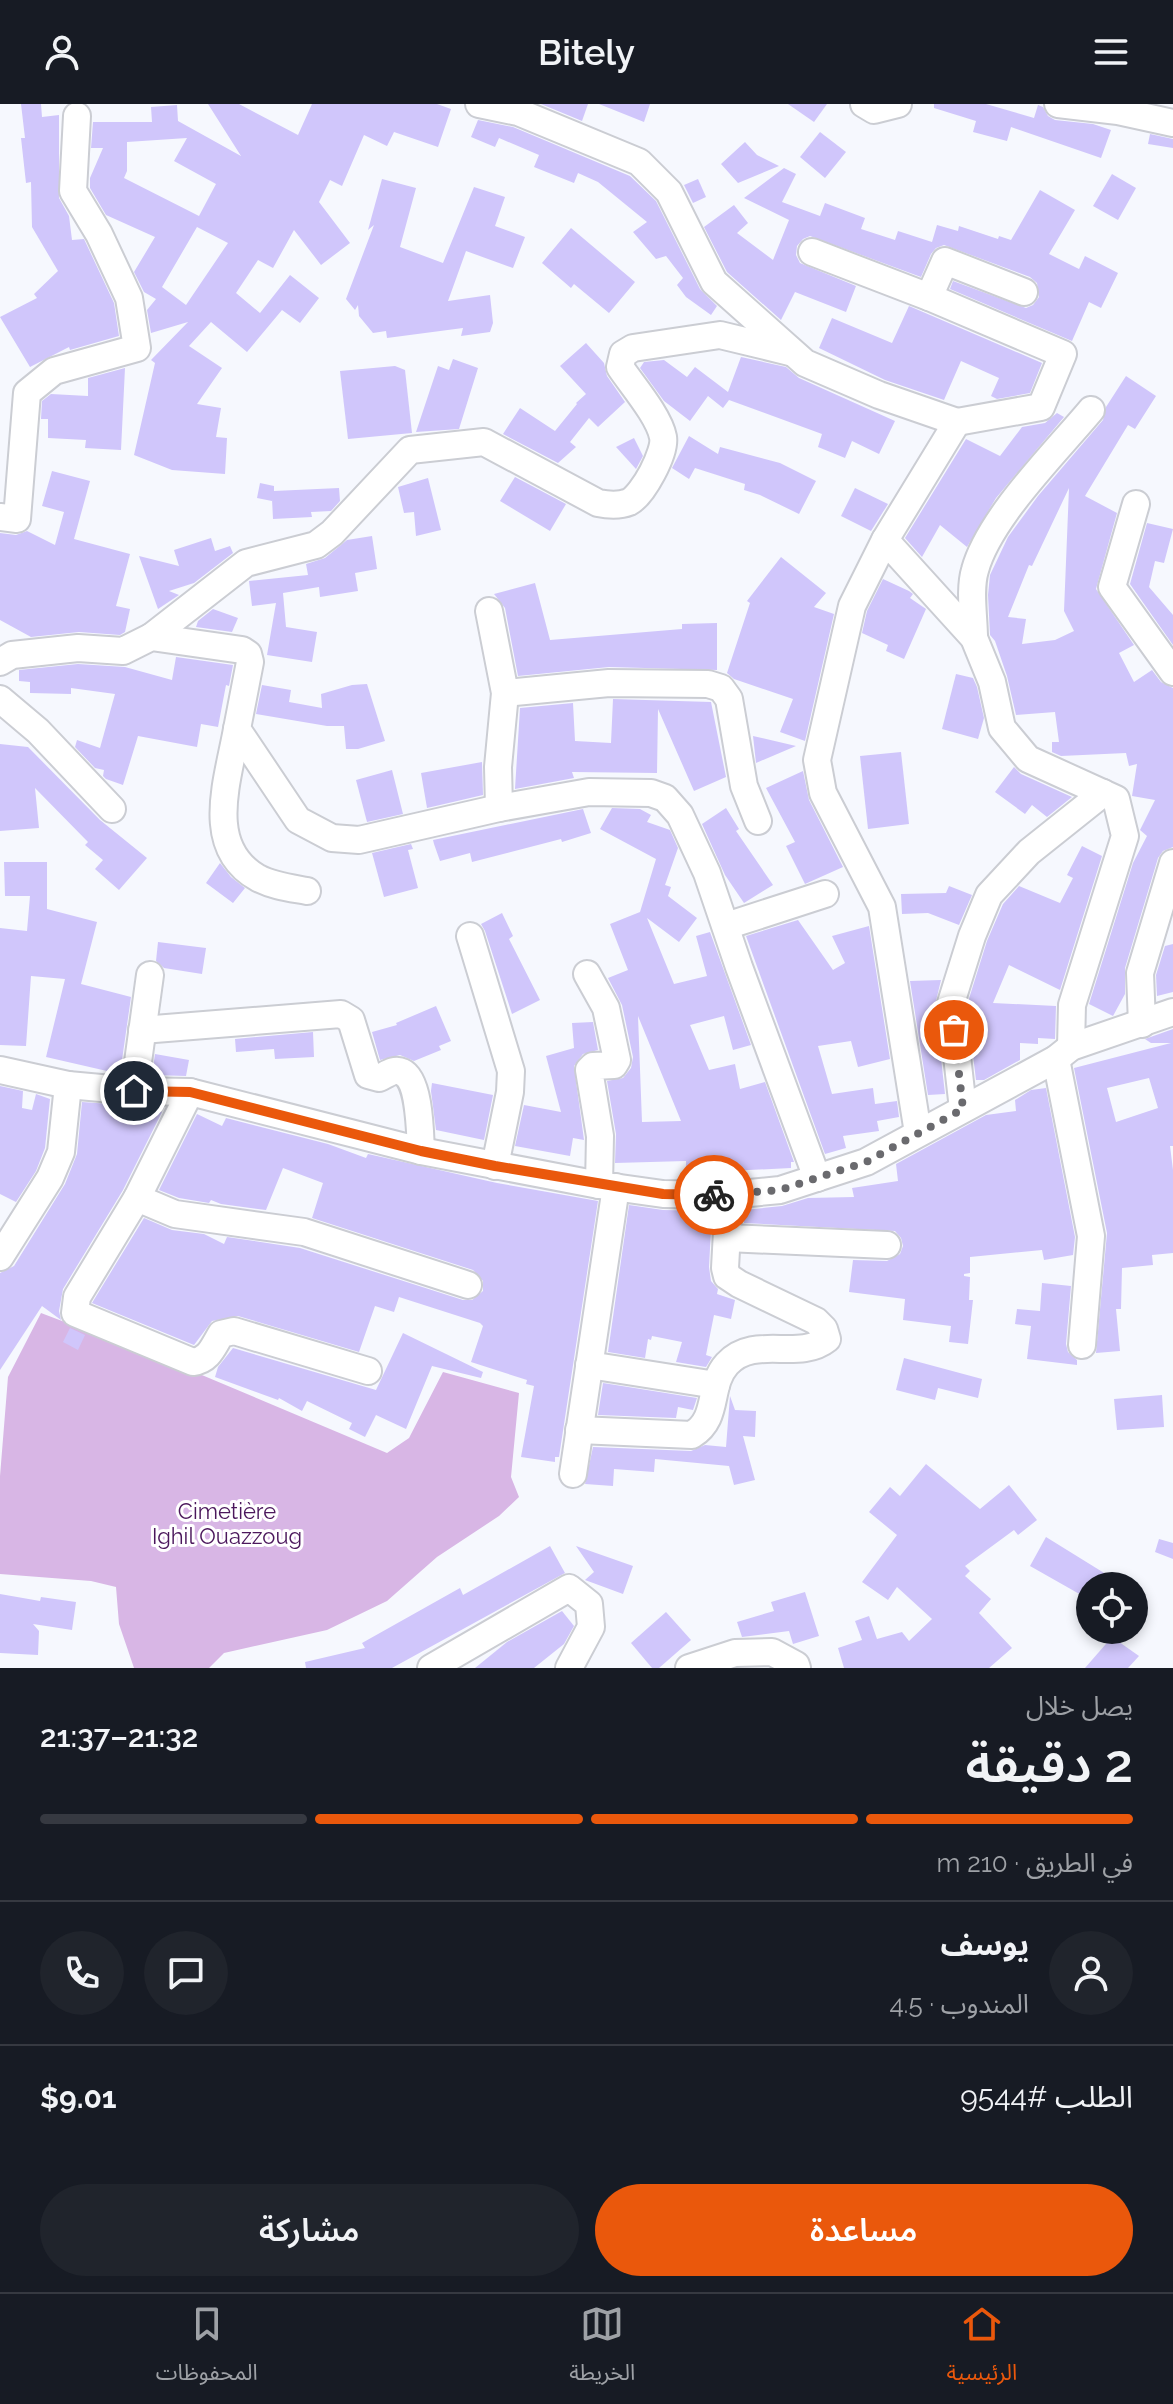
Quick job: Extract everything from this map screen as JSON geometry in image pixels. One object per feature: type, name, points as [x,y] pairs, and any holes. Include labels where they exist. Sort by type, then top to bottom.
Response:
[{"type":"street","points":[[479,104],[518,112],[639,162],[669,192],[714,282],[805,363],[879,395],[957,422],[1041,407],[1063,354],[812,252]]},
{"type":"street","points":[[864,104],[874,110],[898,104]]},
{"type":"street","points":[[1058,104],[1118,111],[1173,123]]},
{"type":"street","points":[[0,517],[17,519],[27,393],[54,371],[137,348],[129,298],[99,234],[73,191],[76,108]]},
{"type":"street","points":[[929,297],[945,261],[1024,292]]},
{"type":"street","points":[[0,662],[12,655],[78,648],[123,651],[151,637],[246,563],[316,545],[332,533],[410,450],[484,442],[598,503],[627,503],[640,494],[663,448],[663,436],[620,367],[623,354],[633,348],[720,335],[794,353]]},
{"type":"street","points":[[974,638],[973,573],[985,540],[1091,410]]},
{"type":"street","points":[[918,1133],[882,907],[823,793],[817,760],[852,606],[885,540],[957,422]]},
{"type":"street","points":[[1136,504],[1112,587],[1173,672]]},
{"type":"street","points":[[885,540],[974,638],[992,682],[1002,728],[1028,759],[1116,799],[1125,836],[1072,1005],[1064,1053],[1091,1236],[1082,1345]]},
{"type":"street","points":[[489,611],[505,693],[498,767],[499,808]]},
{"type":"street","points":[[151,637],[242,650],[248,654],[250,662],[222,813],[231,855],[258,878],[307,891]]},
{"type":"street","points":[[505,693],[609,683],[708,684],[721,688],[729,699],[744,786],[758,821]]},
{"type":"street","points":[[0,699],[38,731],[112,809]]},
{"type":"street","points":[[237,729],[298,820],[332,838],[359,840],[499,808],[589,792],[651,793],[665,798],[680,815],[707,873],[817,1178]]},
{"type":"street","points":[[963,1109],[951,1003],[972,936],[989,895],[1029,852],[1103,793]]},
{"type":"street","points":[[1142,1024],[1140,973],[1173,863]]},
{"type":"street","points":[[726,926],[825,894]]},
{"type":"street","points":[[470,936],[511,1071],[510,1092],[495,1166]]},
{"type":"street","points":[[573,1474],[589,1365],[608,1186],[589,1070],[593,1066],[614,1065],[617,1060],[606,1008],[587,974]]},
{"type":"street","points":[[134,1091],[150,975]]},
{"type":"street","points":[[0,1070],[68,1085],[190,1092],[421,1151],[608,1186],[663,1194],[729,1195],[780,1190],[866,1162],[1064,1053],[1173,1012]]},
{"type":"street","points":[[142,1030],[249,1019],[347,1016],[351,1020],[368,1075],[379,1078],[393,1071],[409,1077],[418,1104],[421,1151]]},
{"type":"street","points":[[0,1257],[50,1178],[61,1152],[68,1085]]},
{"type":"street","points":[[190,1092],[137,1198],[77,1297],[75,1313],[193,1362],[207,1357],[221,1334],[234,1331],[368,1371]]},
{"type":"street","points":[[579,1430],[692,1435],[708,1421],[716,1385],[726,1365],[747,1350],[816,1348],[827,1339],[824,1329],[816,1321],[727,1276],[729,1195]]},
{"type":"street","points":[[137,1198],[175,1214],[304,1232],[468,1285]]},
{"type":"street","points":[[727,1238],[887,1245]]},
{"type":"street","points":[[589,1365],[716,1385]]},
{"type":"street","points":[[431,1668],[569,1588],[589,1604],[591,1627],[569,1668]]},
{"type":"street","points":[[702,1666],[735,1653],[772,1652],[797,1668]]},
{"type":"green space","name":"Cimetière Ighil Ouazzoug","points":[[41,1313],[178,1365],[387,1453],[409,1438],[443,1372],[519,1393],[511,1477],[519,1497],[499,1516],[437,1557],[387,1601],[327,1630],[224,1653],[209,1668],[134,1668],[119,1624],[116,1587],[91,1581],[0,1574],[0,1476],[8,1377]]},
{"type":"building","points":[[21,104],[41,104],[42,117],[59,115],[59,198],[69,216],[72,240],[84,239],[114,303],[119,336],[70,350],[69,347],[30,367],[0,317],[37,298],[34,294],[58,271],[32,227],[31,182],[26,183],[21,138],[25,138]]},
{"type":"building","points":[[208,104],[239,104],[298,135],[312,104],[437,104],[451,109],[438,147],[394,132],[387,146],[364,135],[342,186],[330,180],[319,202],[350,243],[321,265],[294,230],[273,268],[258,260],[236,293],[260,313],[290,275],[319,298],[300,323],[282,310],[247,352],[211,322],[189,346],[222,368],[197,404],[221,408],[216,437],[227,438],[225,474],[172,470],[134,455],[155,363],[151,360],[188,322],[151,333],[147,310],[156,299],[144,292],[134,272],[155,237],[106,215],[90,188],[90,178],[103,148],[91,148],[93,122],[152,122],[151,107],[177,105],[178,121],[241,156]],"holes":[[[187,138],[174,161],[216,184],[199,216],[124,178],[127,171],[127,142]],[[197,227],[228,243],[186,305],[162,287]]]},
{"type":"building","points":[[541,104],[588,104],[582,121]]},
{"type":"building","points":[[599,104],[650,104],[644,122]]},
{"type":"building","points":[[788,104],[827,104],[814,122]]},
{"type":"building","points":[[934,104],[986,104],[1034,118],[1038,105],[1055,120],[1093,124],[1111,130],[1101,158],[1011,127],[1007,141],[973,132],[976,121],[934,108]]},
{"type":"building","points":[[478,120],[513,127],[630,176],[656,201],[700,289],[717,306],[711,315],[686,297],[677,285],[683,278],[666,256],[656,259],[633,232],[647,222],[598,182],[578,173],[574,183],[534,167],[539,155],[499,138],[495,147],[471,137]]},
{"type":"building","points":[[820,132],[846,152],[825,178],[800,157]]},
{"type":"building","points":[[1150,134],[1173,139],[1173,148],[1148,144]]},
{"type":"building","points":[[745,142],[757,155],[779,166],[738,183],[721,164]]},
{"type":"building","points":[[784,168],[796,174],[782,202],[820,216],[825,203],[865,218],[861,229],[895,240],[898,231],[932,242],[937,225],[958,231],[959,226],[998,239],[999,236],[1011,240],[1040,190],[1075,210],[1049,254],[1079,269],[1085,256],[1118,273],[1101,308],[1089,302],[1072,341],[950,289],[953,281],[1026,308],[1039,297],[1037,283],[1030,277],[944,245],[931,254],[921,277],[810,236],[797,246],[796,255],[800,263],[856,286],[846,312],[795,292],[781,320],[727,272],[704,227],[734,205],[748,223],[737,233],[773,260],[789,220],[744,198]]},
{"type":"building","points":[[1112,174],[1136,188],[1118,220],[1093,206]]},
{"type":"building","points":[[382,179],[416,188],[400,247],[443,263],[474,187],[505,197],[495,226],[525,237],[513,268],[466,251],[448,301],[490,295],[493,323],[490,332],[461,336],[463,328],[387,338],[386,331],[373,333],[359,316],[358,305],[355,310],[346,299],[374,225],[368,230]]},
{"type":"building","points":[[698,179],[706,197],[693,203],[684,185]]},
{"type":"building","points":[[571,228],[635,282],[609,313],[574,284],[571,288],[542,263]]},
{"type":"building","points":[[909,306],[1042,363],[1030,393],[997,399],[991,396],[999,378],[961,361],[944,400],[885,380],[819,348],[832,318],[892,343]]},
{"type":"building","points":[[586,343],[604,363],[607,376],[625,402],[598,427],[589,418],[570,442],[576,447],[558,463],[503,434],[520,408],[555,431],[586,394],[560,366]]},
{"type":"building","points":[[741,357],[786,367],[799,378],[895,421],[879,454],[852,441],[845,458],[818,447],[822,434],[729,400],[723,408],[708,396],[690,421],[664,401],[640,368],[644,362],[664,360],[687,377],[695,367],[728,392]]},
{"type":"building","points":[[453,359],[478,368],[459,429],[416,432],[438,366],[449,370]]},
{"type":"building","points":[[395,366],[405,370],[412,433],[348,439],[340,371]]},
{"type":"building","points":[[125,368],[121,450],[85,448],[86,440],[48,438],[48,419],[41,419],[42,401],[51,394],[88,396],[88,378]]},
{"type":"building","points":[[1126,376],[1156,396],[1135,429],[1128,425],[1085,496],[1117,513],[1096,589],[1134,645],[1119,653],[1134,682],[1152,670],[1161,682],[1173,688],[1173,847],[1163,851],[1158,858],[1125,968],[1125,994],[1113,1016],[1089,1004],[1133,863],[1147,836],[1140,830],[1155,800],[1132,796],[1137,764],[1129,766],[1126,753],[1061,756],[1052,752],[1052,742],[1059,742],[1055,712],[1016,715],[1007,676],[990,635],[988,595],[990,575],[1008,537],[1038,496],[1103,420],[1106,407]],"holes":[[[1069,488],[1064,611],[1074,631],[1055,640],[1022,644],[1026,619],[1008,617],[1029,565],[1032,566]]]},
{"type":"building","points":[[1057,413],[1064,417],[996,498],[967,547],[940,525],[922,557],[905,538],[966,439],[1000,456],[1022,427],[1045,423]]},
{"type":"building","points":[[689,436],[718,454],[720,447],[780,463],[816,481],[799,514],[744,490],[745,484],[695,468],[689,479],[672,468]]},
{"type":"building","points":[[634,438],[643,456],[636,469],[616,447]]},
{"type":"building","points":[[52,471],[90,481],[74,539],[130,554],[116,606],[130,609],[125,632],[120,635],[79,632],[31,637],[0,620],[0,533],[16,535],[27,531],[55,545],[64,512],[42,506]]},
{"type":"building","points":[[515,477],[566,504],[550,531],[500,501]]},
{"type":"building","points":[[428,478],[441,530],[416,536],[414,512],[404,513],[398,487]]},
{"type":"building","points":[[260,483],[274,486],[274,491],[339,488],[340,501],[331,511],[311,512],[312,517],[273,519],[272,499],[257,498]]},
{"type":"building","points":[[855,488],[888,504],[871,531],[841,516]]},
{"type":"building","points":[[1147,523],[1173,529],[1164,563],[1155,561],[1149,587],[1173,615],[1173,645],[1130,584]]},
{"type":"building","points":[[372,536],[377,569],[355,573],[358,591],[320,597],[319,587],[283,593],[286,627],[317,632],[312,662],[267,655],[276,603],[252,606],[249,581],[308,575],[306,564],[325,558],[347,540]]},
{"type":"building","points":[[211,538],[215,551],[230,546],[233,553],[194,583],[169,591],[179,595],[158,609],[139,556],[179,566],[174,550]]},
{"type":"building","points":[[781,557],[826,593],[814,607],[834,614],[805,741],[780,732],[793,699],[734,679],[727,673],[750,603],[747,601]]},
{"type":"building","points":[[883,579],[909,591],[913,594],[910,598],[926,609],[904,659],[886,651],[888,645],[862,633],[867,611]]},
{"type":"building","points":[[535,583],[550,640],[682,629],[682,624],[717,623],[717,670],[609,667],[518,676],[505,608],[494,594]]},
{"type":"building","points":[[213,609],[238,618],[232,632],[196,627],[198,621]]},
{"type":"building","points":[[176,657],[233,665],[218,727],[201,724],[197,747],[138,736],[123,785],[106,779],[104,770],[95,768],[75,747],[77,740],[100,748],[115,694],[71,688],[71,694],[30,693],[30,682],[19,681],[19,670],[78,664],[125,667],[172,680]]},
{"type":"building","points":[[956,674],[973,678],[977,687],[984,718],[978,739],[942,729]]},
{"type":"building","points":[[367,684],[385,741],[358,749],[346,749],[344,726],[256,714],[262,685],[291,690],[289,702],[322,708],[321,694]]},
{"type":"building","points":[[613,699],[711,702],[726,777],[694,791],[658,709],[657,773],[572,772],[574,778],[515,789],[520,708],[573,703],[575,741],[611,743]]},
{"type":"building","points":[[753,736],[796,746],[756,763]]},
{"type":"building","points":[[0,744],[28,747],[100,820],[147,858],[119,890],[95,869],[103,860],[85,845],[88,842],[35,788],[39,828],[0,831]]},
{"type":"building","points":[[901,752],[909,824],[868,829],[860,756]]},
{"type":"building","points":[[482,762],[483,795],[427,808],[421,773]]},
{"type":"building","points":[[1014,767],[1021,774],[1072,797],[1047,817],[1032,805],[1025,814],[995,792]]},
{"type":"building","points":[[392,770],[403,814],[367,822],[356,780]]},
{"type":"building","points":[[803,771],[809,800],[843,867],[805,884],[786,846],[795,842],[766,788]]},
{"type":"building","points":[[612,808],[640,809],[651,815],[647,822],[670,830],[678,848],[665,885],[671,887],[668,896],[697,918],[679,942],[647,918],[674,984],[707,976],[696,936],[710,932],[751,1045],[733,1050],[724,1016],[690,1025],[709,1070],[735,1064],[740,1089],[765,1082],[794,1162],[791,1162],[791,1168],[686,1173],[686,1161],[615,1163],[616,1134],[607,1081],[623,1078],[631,1068],[633,1057],[622,1005],[608,978],[628,970],[610,924],[640,912],[656,859],[600,829]],"holes":[[[638,1016],[681,1121],[642,1122]]]},
{"type":"building","points":[[726,808],[739,829],[736,831],[773,885],[744,903],[725,875],[702,824]]},
{"type":"building","points":[[583,809],[591,833],[472,862],[470,853],[440,861],[433,840]]},
{"type":"building","points":[[411,844],[413,849],[408,850],[418,888],[384,897],[372,853]]},
{"type":"building","points":[[1082,846],[1102,856],[1060,990],[1009,965],[993,1003],[1056,1006],[1055,1039],[1038,1038],[1038,1044],[1020,1043],[1020,1060],[984,1080],[976,1080],[967,1005],[987,941],[1003,904],[1019,886],[1060,903],[1073,878],[1067,875]]},
{"type":"building","points":[[4,862],[47,862],[47,909],[97,922],[81,984],[131,997],[120,1074],[46,1057],[65,979],[31,976],[26,1046],[0,1045],[0,928],[27,931],[30,896],[5,896]]},
{"type":"building","points":[[220,863],[245,888],[233,903],[206,883]]},
{"type":"building","points":[[949,886],[972,895],[959,925],[928,913],[902,914],[901,894],[946,893]]},
{"type":"building","points":[[502,913],[513,936],[509,939],[540,1000],[512,1014],[481,924]]},
{"type":"building","points":[[798,920],[833,970],[845,963],[832,936],[869,926],[890,1059],[858,1067],[851,1041],[818,1046],[832,1094],[873,1088],[875,1104],[897,1101],[899,1117],[877,1121],[879,1131],[843,1136],[846,1148],[825,1154],[746,936]]},
{"type":"building","points":[[158,942],[206,948],[202,974],[164,968],[156,961]]},
{"type":"building","points":[[1173,944],[1173,992],[1157,996],[1156,975],[1165,946]]},
{"type":"building","points":[[941,980],[935,1005],[945,1094],[928,1095],[910,981]]},
{"type":"building","points":[[436,1006],[451,1041],[439,1046],[441,1050],[414,1061],[400,1055],[380,1060],[372,1032],[397,1025]]},
{"type":"building","points":[[593,1022],[598,1050],[583,1054],[574,1066],[584,1140],[573,1138],[570,1156],[515,1146],[524,1105],[561,1112],[546,1056],[574,1048],[572,1023]]},
{"type":"building","points":[[1173,1029],[1173,1146],[1170,1146],[1173,1253],[1152,1255],[1153,1265],[1122,1268],[1121,1309],[1116,1309],[1120,1351],[1096,1353],[1107,1233],[1074,1068],[1171,1043],[1151,1043],[1145,1039]],"holes":[[[1149,1078],[1158,1108],[1116,1122],[1107,1088]]]},
{"type":"building","points":[[313,1032],[314,1057],[275,1059],[274,1049],[236,1052],[235,1039]]},
{"type":"building","points":[[155,1054],[189,1060],[186,1076],[152,1075]]},
{"type":"building","points":[[432,1083],[493,1095],[484,1140],[436,1130]]},
{"type":"building","points":[[0,1086],[23,1091],[22,1108],[32,1110],[36,1094],[50,1099],[45,1148],[36,1171],[16,1202],[0,1194]]},
{"type":"building","points":[[1046,1088],[1075,1237],[1073,1255],[1044,1260],[1042,1250],[970,1257],[970,1273],[964,1274],[970,1277],[969,1300],[973,1300],[968,1344],[949,1342],[951,1326],[903,1320],[905,1299],[849,1292],[853,1260],[887,1261],[900,1254],[903,1246],[895,1231],[744,1223],[744,1210],[782,1206],[808,1198],[854,1197],[852,1188],[898,1181],[896,1164],[986,1115],[1016,1111],[1015,1100],[1031,1090]]},
{"type":"building","points":[[82,1102],[153,1107],[162,1112],[123,1190],[63,1289],[59,1311],[61,1320],[42,1306],[0,1370],[0,1273],[14,1266],[65,1184],[77,1154]]},
{"type":"building","points":[[197,1114],[222,1126],[226,1118],[328,1144],[366,1158],[368,1154],[497,1183],[598,1201],[559,1457],[555,1457],[555,1462],[521,1457],[534,1386],[526,1384],[527,1380],[471,1362],[483,1326],[480,1323],[399,1297],[394,1312],[375,1306],[359,1352],[238,1316],[212,1321],[194,1345],[92,1303],[144,1218],[172,1230],[204,1234],[224,1244],[227,1237],[300,1248],[463,1300],[472,1300],[483,1291],[483,1281],[473,1270],[312,1218],[323,1183],[283,1168],[266,1210],[179,1198],[159,1190]]},
{"type":"building","points":[[629,1205],[663,1210],[712,1211],[711,1281],[718,1289],[717,1294],[735,1300],[731,1319],[714,1315],[706,1355],[712,1357],[706,1367],[676,1362],[682,1342],[652,1336],[651,1340],[648,1339],[645,1358],[608,1352]]},
{"type":"building","points":[[1042,1283],[1071,1286],[1066,1344],[1077,1365],[1027,1359],[1031,1326],[1015,1324],[1017,1309],[1040,1311]]},
{"type":"building","points":[[70,1328],[85,1335],[78,1350],[63,1342]]},
{"type":"building","points":[[403,1333],[483,1372],[481,1378],[432,1366],[406,1429],[376,1415],[365,1437],[349,1429],[352,1423],[307,1401],[302,1411],[279,1398],[215,1377],[218,1367],[233,1348],[376,1390]]},
{"type":"building","points":[[904,1358],[982,1379],[978,1398],[938,1388],[935,1400],[896,1390]]},
{"type":"building","points":[[603,1383],[697,1398],[693,1410],[678,1407],[676,1418],[598,1415]]},
{"type":"building","points":[[1162,1395],[1164,1427],[1117,1430],[1114,1399]]},
{"type":"building","points":[[730,1396],[735,1410],[756,1411],[755,1437],[743,1436],[755,1480],[734,1485],[729,1466],[655,1459],[654,1472],[614,1469],[613,1486],[585,1484],[593,1447],[691,1451],[705,1445],[726,1447]]},
{"type":"building","points":[[926,1464],[980,1509],[1009,1485],[1037,1520],[1018,1535],[1014,1530],[965,1566],[970,1571],[965,1576],[991,1599],[979,1613],[1012,1648],[989,1668],[844,1668],[838,1648],[862,1640],[855,1621],[869,1616],[877,1639],[902,1632],[909,1641],[932,1619],[897,1587],[888,1600],[862,1582],[897,1535],[869,1512],[890,1487],[900,1496]]},
{"type":"building","points":[[1046,1537],[1103,1572],[1076,1572],[1076,1592],[1030,1566]]},
{"type":"building","points":[[1159,1539],[1173,1543],[1173,1559],[1155,1552]]},
{"type":"building","points":[[550,1546],[565,1573],[392,1668],[306,1668],[305,1662],[365,1648],[362,1643],[460,1588],[463,1595]]},
{"type":"building","points":[[576,1546],[633,1566],[623,1594],[585,1580],[594,1572]]},
{"type":"building","points":[[805,1592],[819,1636],[793,1644],[789,1631],[742,1637],[737,1622],[774,1611],[771,1602]]},
{"type":"building","points":[[0,1594],[40,1601],[41,1597],[76,1602],[72,1630],[33,1624],[39,1631],[38,1655],[0,1653]]},
{"type":"building","points":[[562,1611],[574,1626],[564,1644],[534,1668],[475,1668],[507,1642]]},
{"type":"building","points":[[666,1612],[691,1640],[659,1668],[652,1668],[631,1643]]},
{"type":"building","points":[[1106,1644],[1122,1644],[1139,1656],[1128,1668],[1085,1668]]},
{"type":"way so far","points":[[714,1195],[780,1190],[866,1162],[963,1109],[954,1030]]},
{"type":"route","points":[[134,1091],[190,1092],[421,1151],[599,1185],[663,1194],[714,1195]]}]
